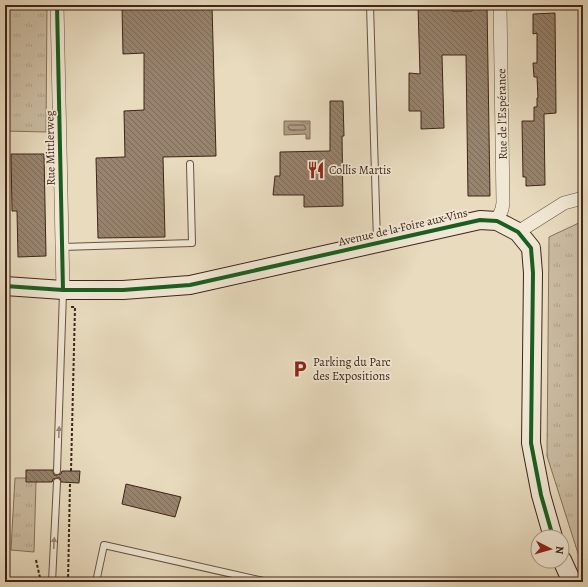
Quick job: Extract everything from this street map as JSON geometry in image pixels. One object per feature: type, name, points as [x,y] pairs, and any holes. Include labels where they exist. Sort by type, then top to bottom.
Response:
[{"type":"street","name":"Rue Mittlerweg","points":[[57,5],[63,298]]},
{"type":"street","name":"Rue de l'Espérance","points":[[498,221],[503,203],[500,5]]},
{"type":"street","points":[[518,232],[564,203],[583,198]]},
{"type":"street","name":"Avenue de la Foire aux Vins","points":[[5,286],[63,298],[124,290],[190,285],[480,220],[498,221],[518,232],[531,248],[533,273],[531,443],[541,495],[551,529]]},
{"type":"street","points":[[566,569],[572,582]]},
{"type":"lane","points":[[370,5],[377,243]]},
{"type":"lane","points":[[62,247],[192,242],[190,164]]},
{"type":"lane","points":[[57,470],[63,298]]},
{"type":"lane","points":[[52,582],[57,482]]},
{"type":"lane","points":[[96,582],[104,545],[268,582]]},
{"type":"path","points":[[63,298],[75,307],[71,471]]},
{"type":"path","points":[[68,582],[70,483]]},
{"type":"path","points":[[36,560],[41,582]]},
{"type":"green space","points":[[5,5],[47,5],[46,132],[5,131]]},
{"type":"green space","points":[[583,221],[583,569],[547,456],[549,237]]},
{"type":"green space","points":[[15,478],[26,478],[36,482],[34,552],[11,550]]},
{"type":"water","points":[[284,121],[310,121],[310,139],[306,139],[306,134],[284,135]]},
{"type":"building","points":[[122,5],[212,5],[216,156],[163,157],[165,237],[98,238],[96,158],[125,157],[124,111],[144,110],[144,53],[123,54]]},
{"type":"building","points":[[418,5],[452,5],[452,11],[472,11],[472,5],[487,5],[490,196],[468,196],[466,55],[442,55],[444,128],[421,129],[421,111],[409,111],[409,73],[420,74]]},
{"type":"building","points":[[555,13],[556,113],[544,114],[545,185],[526,186],[526,177],[523,177],[522,121],[534,121],[534,107],[537,107],[538,98],[537,77],[534,77],[533,63],[537,63],[537,33],[533,34],[533,14]]},
{"type":"building","points":[[330,101],[343,101],[343,206],[304,207],[304,195],[273,195],[275,176],[280,176],[280,152],[330,151]]},
{"type":"building","points":[[11,154],[44,154],[46,256],[18,257],[17,211],[12,211]]},
{"type":"building","points":[[26,470],[53,470],[54,475],[61,474],[62,471],[80,471],[79,483],[61,482],[60,478],[53,479],[52,482],[26,482]]},
{"type":"building","points":[[126,484],[181,497],[175,517],[122,504]]},
{"type":"cycle path","points":[[57,5],[63,290]]},
{"type":"cycle path","points":[[5,286],[63,290],[123,290],[190,285],[480,220],[497,221],[518,232],[531,248],[533,273],[531,443],[541,495],[551,529]]},
{"type":"place","name":"Collis Martis","points":[[316,170]]},
{"type":"place","name":"Parking du Parc des Expositions","points":[[300,369]]}]
